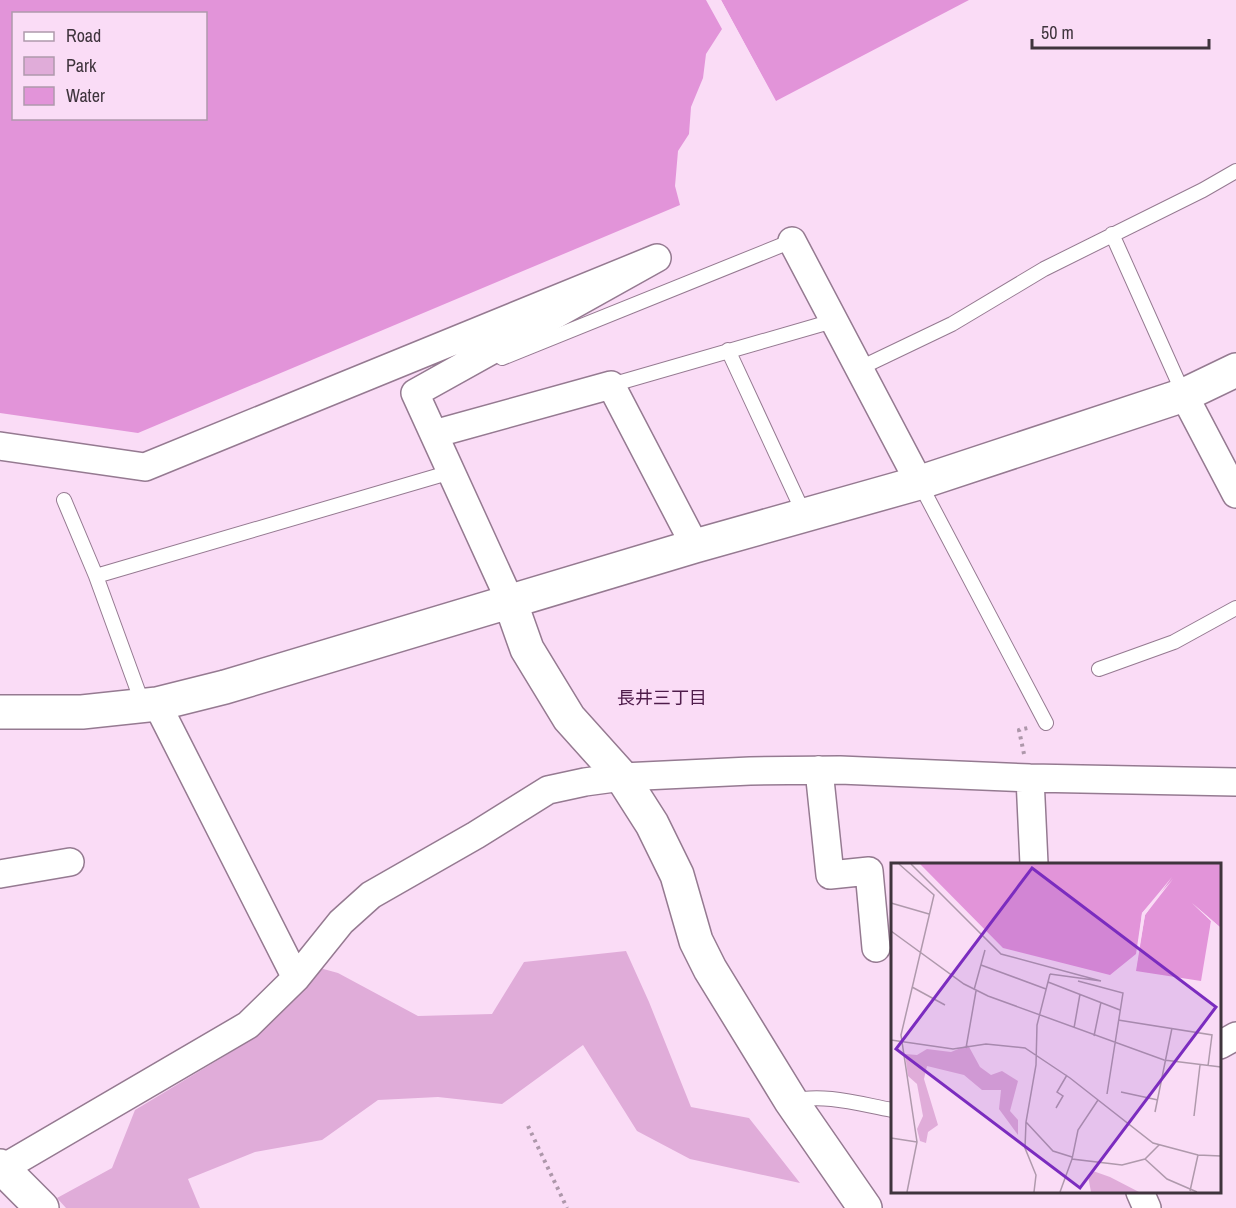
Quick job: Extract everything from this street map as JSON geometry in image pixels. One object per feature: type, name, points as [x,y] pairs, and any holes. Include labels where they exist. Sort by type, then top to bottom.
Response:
[{"type":"street","points":[[792,241],[919,482]]},
{"type":"street","points":[[0,446],[145,467],[657,258],[415,393],[510,601],[527,649],[569,718],[622,777],[652,824],[677,875],[696,941],[710,969],[791,1101],[865,1208]]},
{"type":"street","points":[[0,712],[82,712],[150,704],[225,687],[695,546],[919,482],[1184,395],[1236,370]]},
{"type":"street","points":[[434,434],[611,385],[695,546]]},
{"type":"street","points":[[1184,395],[1236,494]]},
{"type":"street","points":[[150,704],[296,978]]},
{"type":"street","points":[[819,770],[830,875],[869,871],[876,948]]},
{"type":"street","points":[[42,1208],[1,1168],[248,1025],[296,978],[341,922],[370,895],[476,835],[548,790],[622,777],[819,770],[1030,778],[1236,782]]},
{"type":"street","points":[[1030,778],[1034,863]]},
{"type":"street","points":[[0,874],[70,862]]},
{"type":"street","points":[[1221,1044],[1236,1036]]},
{"type":"street","points":[[1141,1193],[1147,1208]]},
{"type":"lane","points":[[858,369],[952,324],[1044,269],[1203,190],[1236,171]]},
{"type":"lane","points":[[1112,234],[1184,395]]},
{"type":"lane","points":[[415,393],[792,241]]},
{"type":"lane","points":[[611,385],[833,321]]},
{"type":"lane","points":[[728,350],[805,516]]},
{"type":"lane","points":[[96,576],[452,472]]},
{"type":"lane","points":[[919,482],[1046,723]]},
{"type":"lane","points":[[64,500],[150,704]]},
{"type":"lane","points":[[1099,669],[1174,642],[1236,608]]},
{"type":"lane","points":[[791,1101],[806,1097],[839,1100],[891,1110]]},
{"type":"path","points":[[1030,778],[1019,730],[1046,723]]},
{"type":"path","points":[[528,1126],[567,1208]]},
{"type":"green space","points":[[626,951],[691,1107],[749,1118],[800,1183],[690,1159],[637,1131],[583,1045],[502,1104],[438,1097],[378,1100],[322,1140],[255,1152],[188,1179],[200,1208],[66,1208],[57,1198],[112,1168],[135,1110],[246,1043],[298,962],[338,973],[418,1016],[492,1014],[524,962]]},
{"type":"water","points":[[0,0],[706,0],[722,29],[706,54],[703,78],[691,107],[689,134],[678,151],[675,186],[680,205],[138,433],[0,413]]},
{"type":"water","points":[[721,0],[969,0],[776,101]]},
{"type":"pier","points":[[718,0],[721,0],[777,104],[773,103]]},
{"type":"district","name":"長井三丁目","points":[[662,698]]}]
